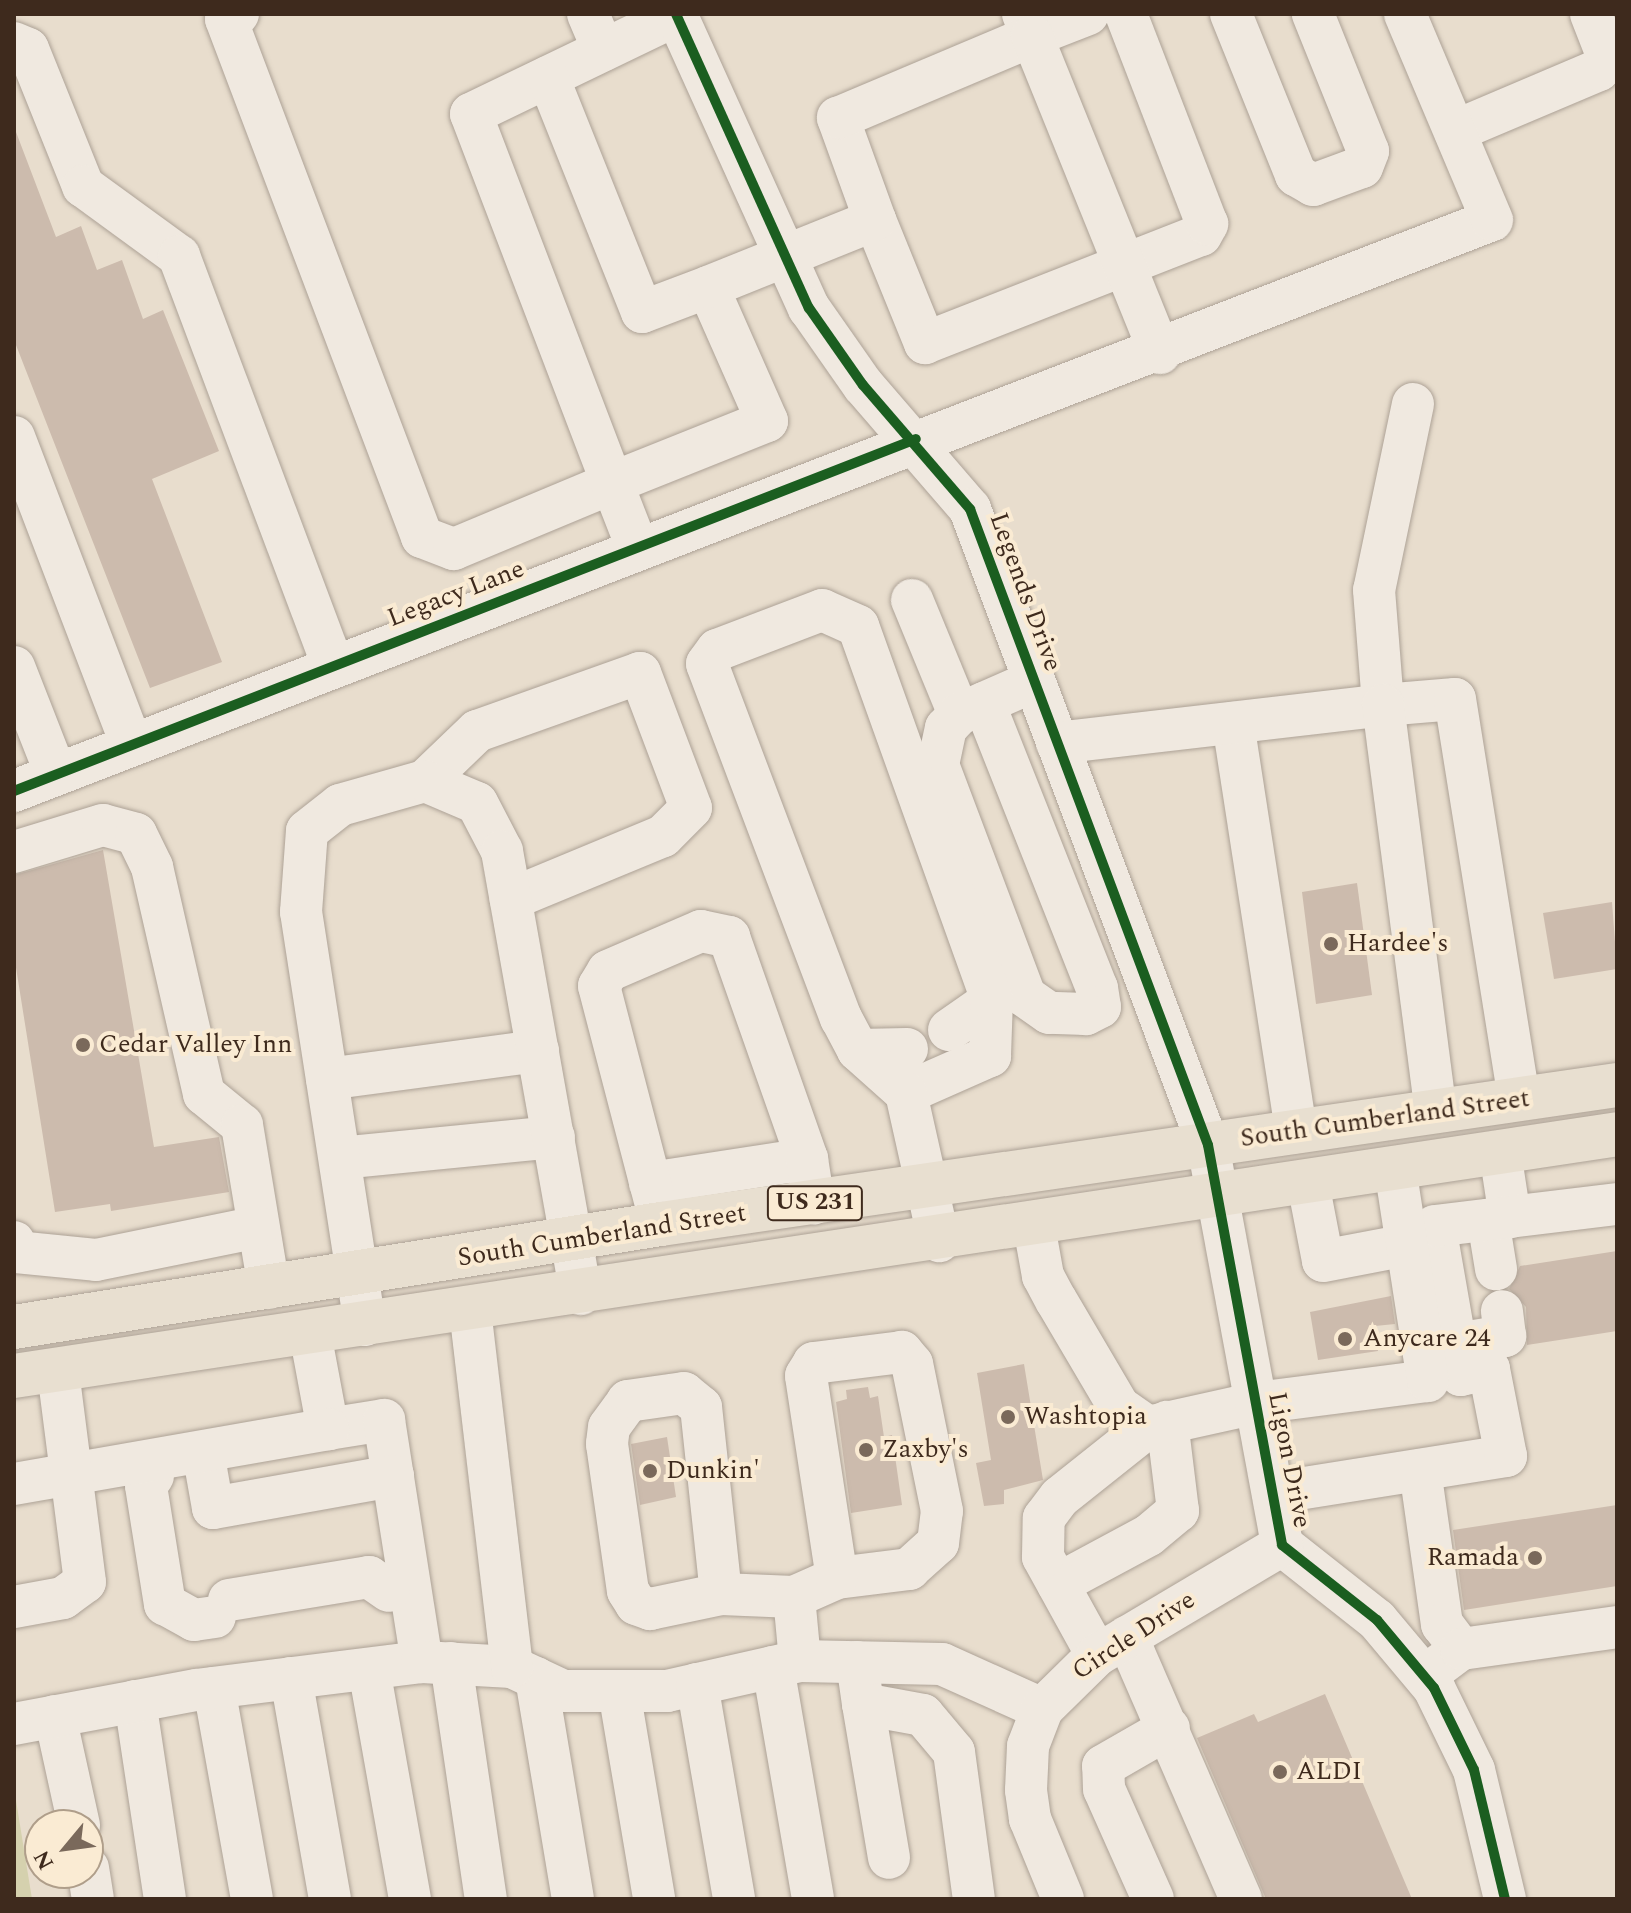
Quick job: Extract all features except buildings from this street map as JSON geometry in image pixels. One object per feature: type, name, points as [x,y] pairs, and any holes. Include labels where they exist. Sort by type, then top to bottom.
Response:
[{"type":"main road","name":"South Cumberland Street","points":[[14,1327],[573,1242],[655,1203],[814,1203],[1617,1085]]},
{"type":"main road","name":"South Cumberland Street","points":[[14,1376],[939,1241],[1617,1134]]},
{"type":"street","points":[[238,14],[226,19],[422,537],[454,549],[767,421],[708,287]]},
{"type":"street","points":[[1088,14],[1028,25],[838,118],[925,343],[1126,267],[1201,235],[1207,224],[1126,14]]},
{"type":"street","points":[[1231,14],[1296,175],[1313,185],[1362,167],[1368,151],[1313,14]]},
{"type":"street","points":[[1405,14],[1455,131],[1599,70],[1607,55],[1591,14]]},
{"type":"street","points":[[637,547],[471,114],[548,77],[596,32],[677,15]]},
{"type":"street","name":"Legends Drive","points":[[677,15],[786,256],[838,353],[916,439],[970,509],[1208,1145]]},
{"type":"street","points":[[1028,25],[1160,353]]},
{"type":"street","points":[[14,43],[28,49],[83,186],[179,256],[333,665]]},
{"type":"street","points":[[548,77],[642,312],[875,220]]},
{"type":"street","name":"Legacy Lane","points":[[14,791],[916,439],[1160,353],[1492,220],[1455,131]]},
{"type":"street","points":[[1413,404],[1374,590],[1383,705],[1436,1111]]},
{"type":"street","points":[[14,437],[131,744]]},
{"type":"street","points":[[912,600],[962,721],[1046,861],[1097,988],[1100,1007],[1050,1011],[1025,996],[938,765],[962,721],[1034,681]]},
{"type":"street","points":[[906,1093],[990,1056],[992,1000],[858,626],[822,610],[717,650],[707,664],[858,1050],[906,1093],[939,1241]]},
{"type":"street","points":[[14,667],[56,774]]},
{"type":"street","points":[[365,1325],[301,912],[307,831],[340,805],[425,781],[477,731],[640,673],[691,808],[663,836],[511,899]]},
{"type":"street","points":[[1057,743],[1455,699],[1519,1099]]},
{"type":"street","points":[[1233,723],[1296,1132]]},
{"type":"street","points":[[425,781],[477,803],[502,851],[581,1294]]},
{"type":"street","points":[[14,852],[103,825],[136,834],[152,867],[204,1094],[242,1125],[269,1288]]},
{"type":"street","points":[[807,1159],[655,1203],[604,1013],[599,986],[608,971],[701,931],[729,937],[807,1159],[814,1203]]},
{"type":"street","points":[[949,1030],[992,1000]]},
{"type":"street","points":[[858,1050],[907,1049]]},
{"type":"street","points":[[327,1079],[538,1051]]},
{"type":"street","points":[[340,1158],[554,1137]]},
{"type":"street","name":"Ligon Drive","points":[[1208,1145],[1282,1545],[1377,1620],[1425,1676],[1474,1770],[1505,1899]]},
{"type":"street","points":[[1496,1269],[1500,1152]]},
{"type":"street","points":[[1395,1169],[1407,1245],[1448,1366]]},
{"type":"street","points":[[1308,1183],[1323,1261],[1407,1245]]},
{"type":"street","points":[[1448,1366],[1435,1226],[1617,1204]]},
{"type":"street","points":[[1034,1226],[1043,1276],[1119,1407],[1158,1424]]},
{"type":"street","points":[[15,1247],[96,1260],[258,1227]]},
{"type":"street","points":[[470,1310],[524,1673],[573,1899]]},
{"type":"street","points":[[1448,1366],[1505,1336],[1502,1311]]},
{"type":"street","points":[[310,1333],[328,1429]]},
{"type":"street","points":[[721,1594],[701,1407],[684,1393],[628,1401],[609,1427],[607,1444],[628,1591],[650,1609],[721,1594],[794,1597],[837,1578],[919,1564],[938,1543],[942,1511],[912,1364],[902,1352],[814,1363],[804,1386],[837,1578]]},
{"type":"street","points":[[1241,1899],[1169,1728],[1112,1646],[1058,1584],[1043,1557],[1044,1518],[1060,1497],[1158,1424],[1448,1366],[1489,1369],[1506,1456],[1273,1493]]},
{"type":"street","points":[[14,1607],[63,1598],[85,1582],[58,1370]]},
{"type":"street","points":[[14,1484],[153,1468],[203,1452],[384,1420],[393,1476],[400,1589],[436,1663],[486,1899]]},
{"type":"street","points":[[1058,1584],[1149,1535],[1178,1511],[1158,1424]]},
{"type":"street","points":[[203,1452],[213,1508],[393,1476]]},
{"type":"street","points":[[153,1468],[146,1486],[165,1604],[194,1620],[235,1607],[369,1577],[400,1589]]},
{"type":"street","points":[[1420,1470],[1442,1624],[1461,1649]]},
{"type":"street","name":"Circle Drive","points":[[1063,1899],[1030,1819],[1026,1790],[1028,1746],[1042,1709],[1112,1646],[1282,1545]]},
{"type":"street","points":[[794,1597],[786,1664],[813,1899]]},
{"type":"street","points":[[1425,1676],[1461,1649],[1617,1627]]},
{"type":"street","points":[[857,1662],[889,1858]]},
{"type":"street","points":[[14,1724],[214,1688],[436,1663],[524,1673],[563,1691],[619,1691],[697,1684],[786,1664],[942,1664],[1042,1709]]},
{"type":"street","points":[[369,1669],[410,1899]]},
{"type":"street","points":[[291,1678],[330,1899]]},
{"type":"street","points":[[697,1684],[734,1899]]},
{"type":"street","points":[[214,1688],[252,1899]]},
{"type":"street","points":[[619,1691],[654,1899]]},
{"type":"street","points":[[135,1701],[165,1899]]},
{"type":"street","points":[[863,1704],[923,1715],[954,1752],[974,1899]]},
{"type":"street","points":[[55,1716],[75,1809]]},
{"type":"street","points":[[1153,1899],[1104,1789],[1103,1766],[1169,1728]]},
{"type":"shaded area","points":[[14,1788],[24,1850],[24,1889],[30,1889],[32,1899],[14,1899]]},
{"type":"cycle path","points":[[676,14],[809,308],[863,385],[970,509],[1208,1145],[1282,1545],[1377,1620],[1434,1688],[1474,1770],[1505,1899]]},
{"type":"cycle path","points":[[14,791],[916,439]]},
{"type":"place","name":"Hardee's","points":[[1331,944]]},
{"type":"place","name":"Cedar Valley Inn","points":[[83,1045]]},
{"type":"place","name":"Anycare 24","points":[[1345,1339]]},
{"type":"place","name":"Washtopia","points":[[1008,1417]]},
{"type":"place","name":"Zaxby's","points":[[866,1450]]},
{"type":"place","name":"Dunkin'","points":[[650,1471]]},
{"type":"place","name":"Ramada","points":[[1535,1558]]},
{"type":"place","name":"ALDI","points":[[1280,1772]]}]
